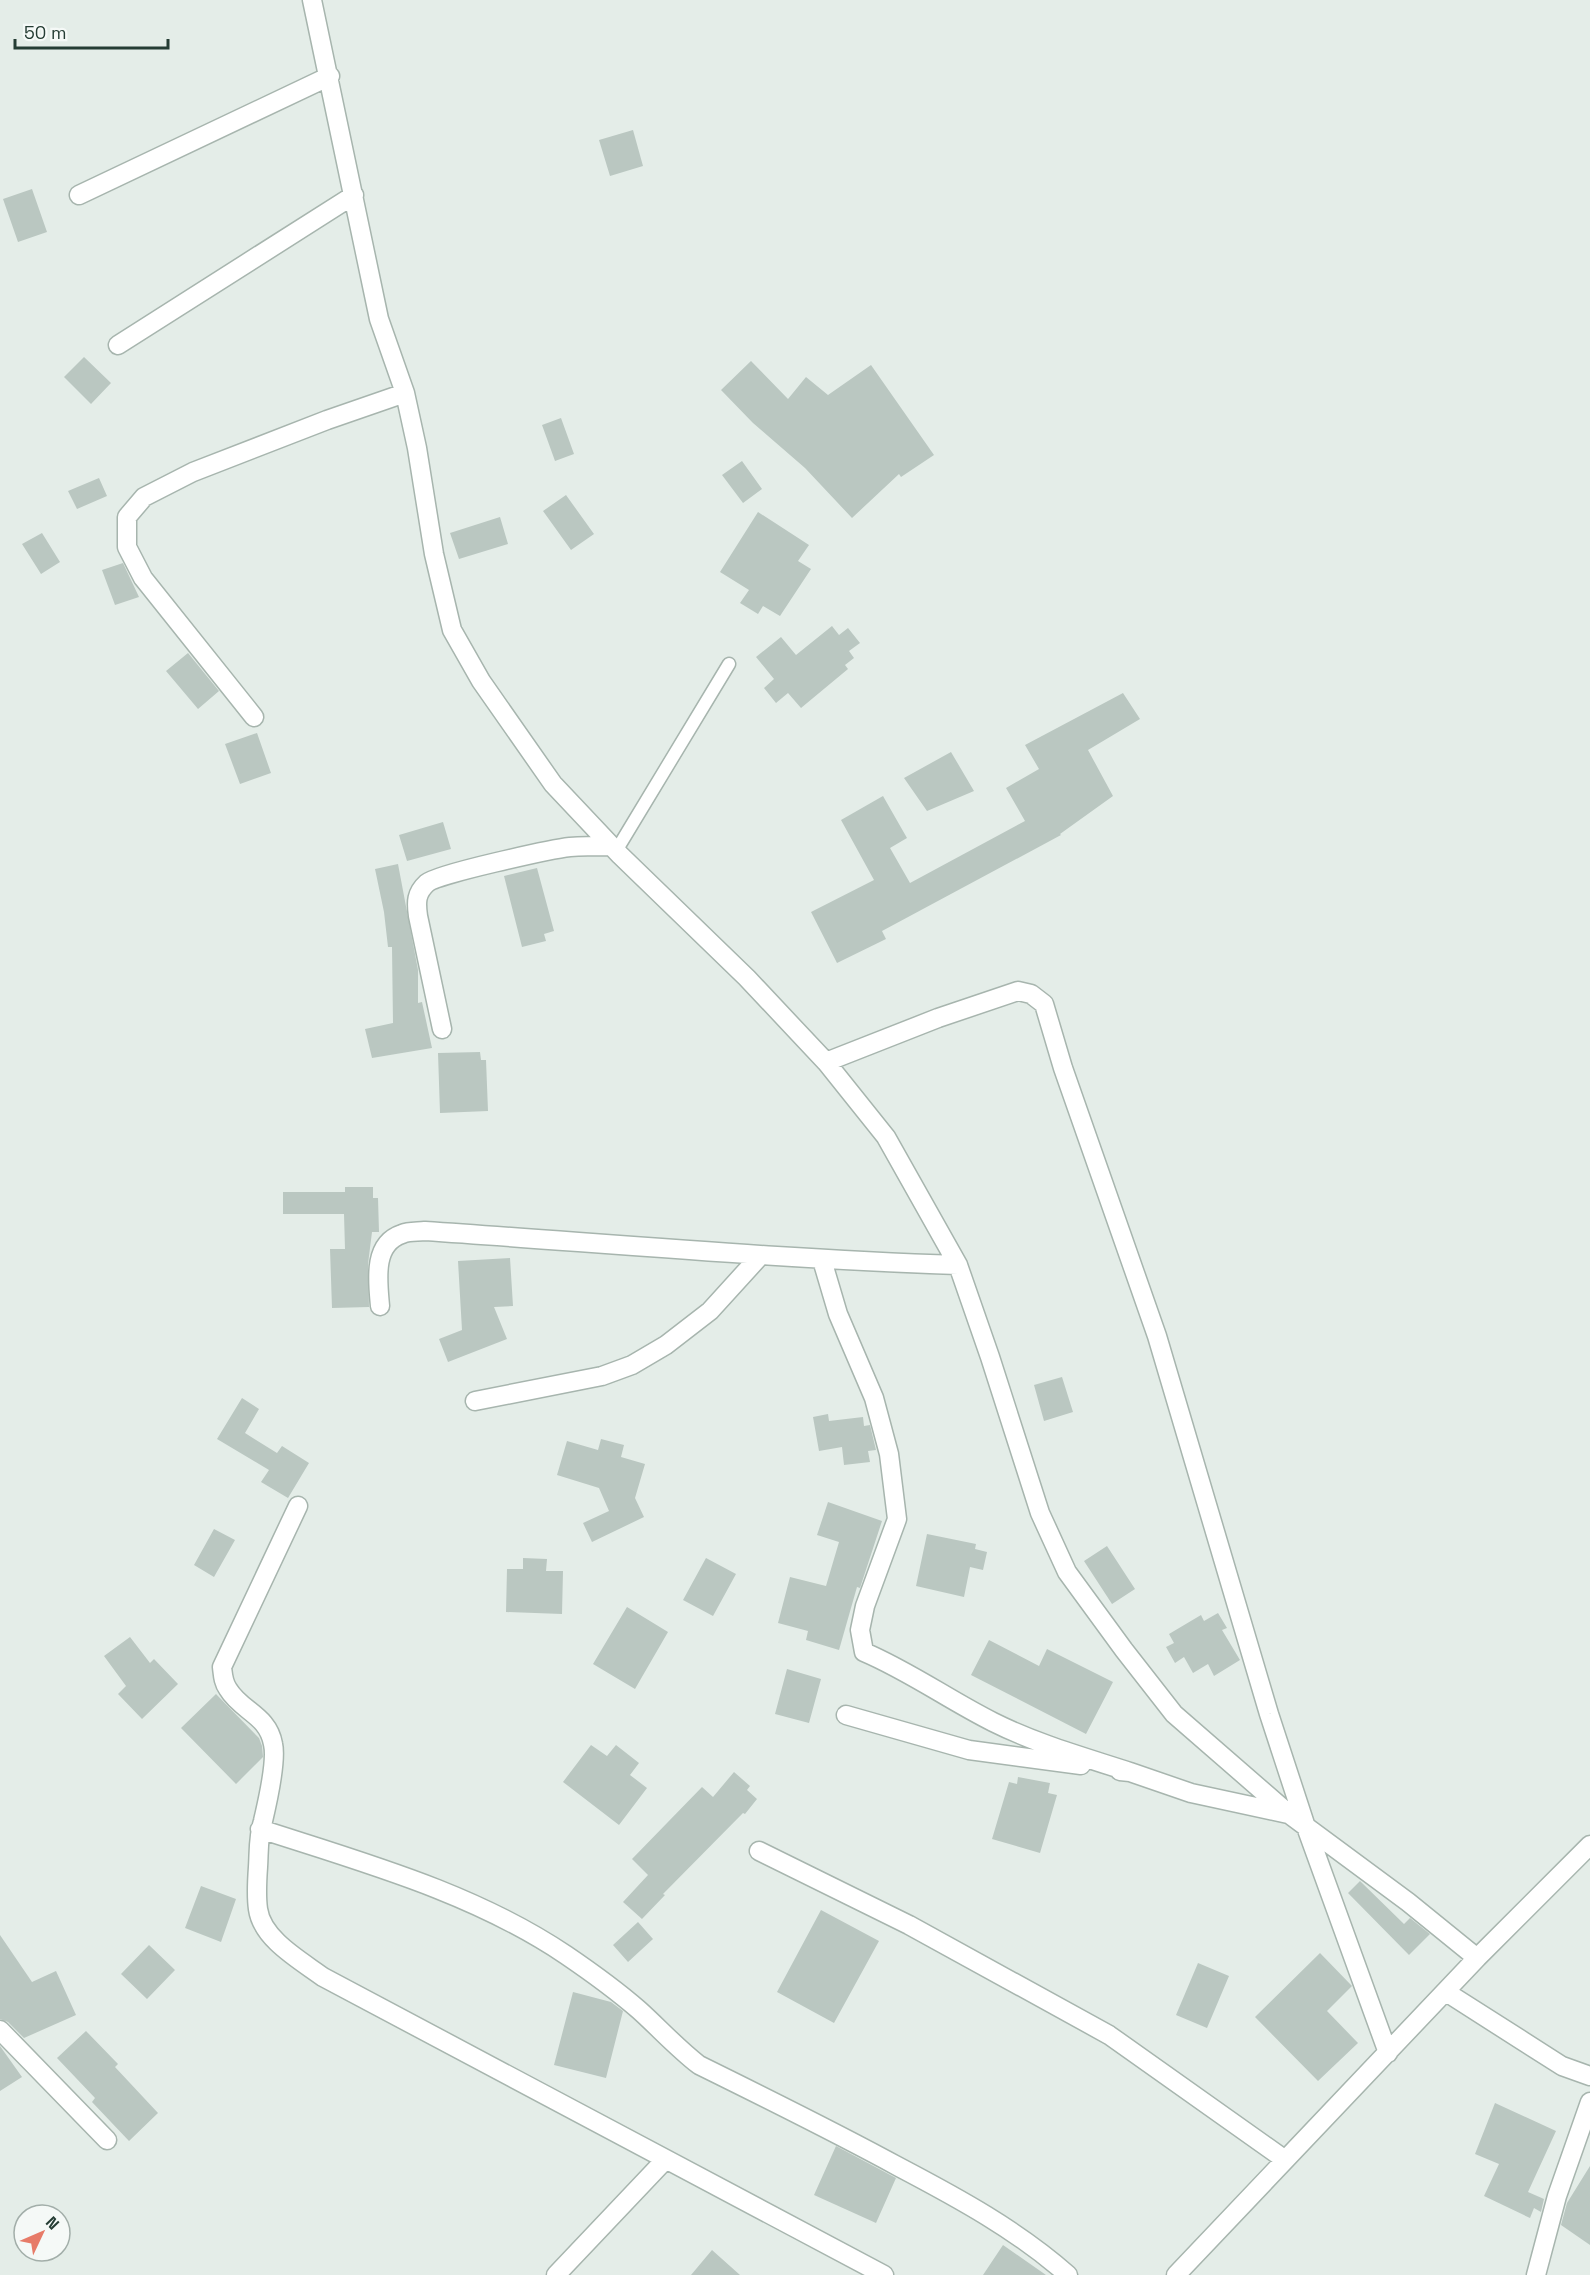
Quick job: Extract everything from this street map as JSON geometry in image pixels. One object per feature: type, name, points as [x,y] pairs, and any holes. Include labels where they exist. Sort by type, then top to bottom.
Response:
[{"type":"street","points":[[312,0],[330,76],[379,319],[405,393],[417,448],[434,554],[452,630],[494,699],[553,784],[614,849],[701,932],[826,1062],[886,1137],[958,1265],[1040,1514],[1067,1572],[1124,1650],[1174,1714],[1289,1814],[1408,1902],[1477,1958]]},
{"type":"street","points":[[80,195],[330,76]]},
{"type":"street","points":[[118,345],[354,195]]},
{"type":"street","points":[[254,717],[143,578],[127,547],[127,517],[144,497],[193,472],[327,420],[405,393]]},
{"type":"street","points":[[442,1029],[415,901],[429,881],[456,872],[568,847],[614,849]]},
{"type":"street","points":[[826,1062],[938,1018],[1018,991],[1031,994],[1044,1004],[1063,1068],[1157,1336],[1269,1714],[1306,1827],[1388,2053]]},
{"type":"street","points":[[380,1306],[377,1269],[383,1249],[390,1240],[401,1234],[426,1231],[822,1260],[958,1265]]},
{"type":"street","points":[[476,1401],[602,1376],[632,1365],[666,1345],[710,1311],[760,1256]]},
{"type":"street","points":[[822,1260],[838,1314],[874,1398],[889,1454],[897,1519],[865,1606],[860,1629],[864,1652],[884,1660],[991,1721],[1033,1741],[1191,1793],[1289,1814]]},
{"type":"street","points":[[298,1506],[222,1667],[228,1691],[259,1718],[269,1730],[274,1746],[269,1800],[260,1829],[257,1883],[258,1911],[269,1933],[289,1952],[323,1977],[884,2275]]},
{"type":"street","points":[[846,1715],[969,1750],[1130,1772]]},
{"type":"street","points":[[260,1829],[394,1873],[477,1905],[535,1936],[595,1975],[640,2011],[675,2047],[699,2065],[974,2206],[1068,2275]]},
{"type":"street","points":[[1176,2275],[1477,1958],[1590,1845]]},
{"type":"street","points":[[759,1851],[909,1925],[1109,2035],[1284,2159]]},
{"type":"street","points":[[1446,1992],[1562,2066],[1590,2076]]},
{"type":"street","points":[[0,2031],[107,2140]]},
{"type":"street","points":[[1536,2275],[1557,2196],[1590,2102]]},
{"type":"street","points":[[556,2275],[665,2160]]},
{"type":"lane","points":[[614,849],[729,664]]},
{"type":"building","points":[[633,130],[643,166],[610,176],[599,140]]},
{"type":"building","points":[[32,189],[47,232],[18,242],[3,199]]},
{"type":"building","points":[[84,357],[111,383],[91,404],[64,377]]},
{"type":"building","points":[[751,361],[788,399],[806,377],[828,395],[871,365],[934,455],[901,477],[899,474],[852,518],[805,468],[753,423],[721,390]]},
{"type":"building","points":[[561,418],[574,454],[555,461],[542,425]]},
{"type":"building","points":[[742,461],[762,489],[743,503],[722,475]]},
{"type":"building","points":[[99,478],[107,496],[77,509],[68,491]]},
{"type":"building","points":[[566,495],[594,534],[571,550],[543,511]]},
{"type":"building","points":[[758,512],[809,545],[798,561],[811,569],[780,616],[763,606],[758,614],[740,603],[749,590],[720,572]]},
{"type":"building","points":[[500,517],[508,544],[459,559],[450,533]]},
{"type":"building","points":[[42,533],[60,562],[41,574],[22,544]]},
{"type":"building","points":[[123,563],[139,597],[115,605],[102,570]]},
{"type":"building","points":[[832,626],[839,635],[848,628],[860,643],[849,651],[854,658],[845,665],[848,669],[801,708],[788,693],[776,703],[764,688],[774,679],[756,657],[781,637],[796,655]]},
{"type":"building","points":[[188,653],[219,691],[198,709],[166,671]]},
{"type":"building","points":[[1123,693],[1140,719],[1088,750],[1113,796],[1061,835],[882,931],[886,939],[837,963],[811,912],[874,880],[841,820],[883,796],[907,838],[890,848],[910,883],[1025,821],[1006,788],[1039,769],[1025,745]]},
{"type":"building","points":[[257,733],[271,773],[240,784],[225,744]]},
{"type":"building","points":[[951,752],[974,791],[927,811],[904,778]]},
{"type":"building","points":[[443,822],[451,849],[407,861],[399,835]]},
{"type":"building","points":[[398,864],[418,970],[418,1003],[422,1002],[432,1048],[372,1058],[365,1029],[393,1023],[392,947],[388,947],[384,912],[375,869]]},
{"type":"building","points":[[537,868],[554,931],[544,934],[546,941],[522,947],[504,876]]},
{"type":"building","points":[[480,1052],[481,1060],[486,1060],[488,1111],[440,1113],[438,1053]]},
{"type":"building","points":[[345,1187],[373,1187],[373,1198],[378,1198],[379,1232],[372,1232],[368,1264],[369,1307],[332,1308],[330,1249],[345,1249],[344,1214],[283,1214],[283,1192],[345,1192]]},
{"type":"building","points":[[510,1258],[513,1306],[494,1307],[507,1339],[448,1362],[439,1339],[462,1330],[458,1261]]},
{"type":"building","points":[[1062,1377],[1073,1412],[1044,1421],[1034,1385]]},
{"type":"building","points":[[242,1398],[259,1409],[245,1433],[277,1453],[282,1446],[309,1463],[288,1498],[261,1482],[269,1470],[217,1439]]},
{"type":"building","points":[[828,1414],[829,1421],[863,1417],[864,1426],[870,1425],[876,1450],[868,1451],[870,1462],[844,1465],[842,1447],[819,1451],[813,1417]]},
{"type":"building","points":[[601,1439],[624,1445],[621,1457],[645,1464],[635,1498],[644,1517],[592,1542],[583,1523],[609,1511],[599,1488],[557,1475],[567,1441],[598,1450]]},
{"type":"building","points":[[828,1502],[882,1521],[860,1588],[857,1587],[839,1650],[806,1640],[808,1631],[778,1623],[790,1577],[826,1586],[839,1542],[817,1535]]},
{"type":"building","points":[[214,1529],[235,1540],[214,1577],[194,1565]]},
{"type":"building","points":[[927,1534],[976,1544],[975,1549],[987,1552],[983,1570],[970,1567],[964,1597],[916,1586]]},
{"type":"building","points":[[1107,1546],[1135,1589],[1112,1604],[1084,1561]]},
{"type":"building","points":[[523,1558],[547,1559],[546,1571],[563,1571],[562,1614],[506,1612],[507,1569],[523,1569]]},
{"type":"building","points":[[706,1558],[736,1574],[713,1616],[683,1600]]},
{"type":"building","points":[[627,1607],[668,1632],[635,1689],[593,1664]]},
{"type":"building","points":[[1218,1613],[1227,1628],[1222,1630],[1240,1660],[1214,1676],[1208,1664],[1193,1673],[1184,1657],[1175,1663],[1166,1647],[1174,1643],[1169,1634],[1201,1615],[1204,1621]]},
{"type":"building","points":[[130,1637],[150,1663],[154,1659],[178,1684],[142,1719],[118,1694],[126,1686],[104,1656]]},
{"type":"building","points":[[989,1640],[1039,1666],[1047,1649],[1113,1682],[1086,1734],[971,1675]]},
{"type":"building","points":[[787,1669],[821,1679],[809,1723],[775,1714]]},
{"type":"building","points":[[216,1694],[259,1738],[262,1746],[263,1757],[236,1784],[181,1728]]},
{"type":"building","points":[[591,1745],[607,1756],[616,1745],[639,1763],[630,1775],[647,1788],[619,1825],[563,1782]]},
{"type":"building","points":[[734,1772],[750,1786],[747,1790],[757,1799],[745,1814],[743,1813],[663,1894],[665,1895],[642,1919],[623,1902],[648,1875],[632,1859],[702,1787],[713,1797]]},
{"type":"building","points":[[1018,1777],[1050,1783],[1048,1793],[1057,1795],[1040,1853],[992,1839],[1009,1782],[1017,1784]]},
{"type":"building","points":[[1360,1881],[1404,1924],[1410,1918],[1430,1934],[1409,1955],[1348,1893]]},
{"type":"building","points":[[201,1886],[236,1899],[221,1942],[185,1928]]},
{"type":"building","points":[[821,1910],[879,1941],[834,2023],[777,1992]]},
{"type":"building","points":[[638,1922],[653,1939],[628,1962],[613,1945]]},
{"type":"building","points":[[0,1935],[32,1982],[56,1971],[76,2015],[24,2038],[8,2022],[0,2019]]},
{"type":"building","points":[[149,1945],[175,1970],[147,1999],[121,1974]]},
{"type":"building","points":[[1320,1953],[1352,1986],[1327,2011],[1358,2043],[1318,2081],[1255,2017]]},
{"type":"building","points":[[1198,1963],[1229,1976],[1207,2028],[1176,2015]]},
{"type":"building","points":[[573,1992],[611,2002],[623,2011],[606,2078],[554,2065]]},
{"type":"building","points":[[86,2031],[118,2064],[115,2067],[158,2113],[129,2141],[92,2102],[95,2098],[57,2058]]},
{"type":"building","points":[[0,2046],[22,2077],[0,2091]]},
{"type":"building","points":[[1495,2103],[1556,2131],[1528,2192],[1544,2199],[1541,2212],[1534,2208],[1530,2218],[1484,2196],[1499,2164],[1475,2154]]},
{"type":"building","points":[[836,2146],[896,2178],[876,2223],[814,2195]]},
{"type":"building","points":[[1590,2166],[1590,2245],[1561,2225],[1567,2203]]},
{"type":"building","points":[[1003,2245],[1046,2275],[983,2275]]},
{"type":"building","points":[[712,2250],[740,2275],[691,2275]]}]
